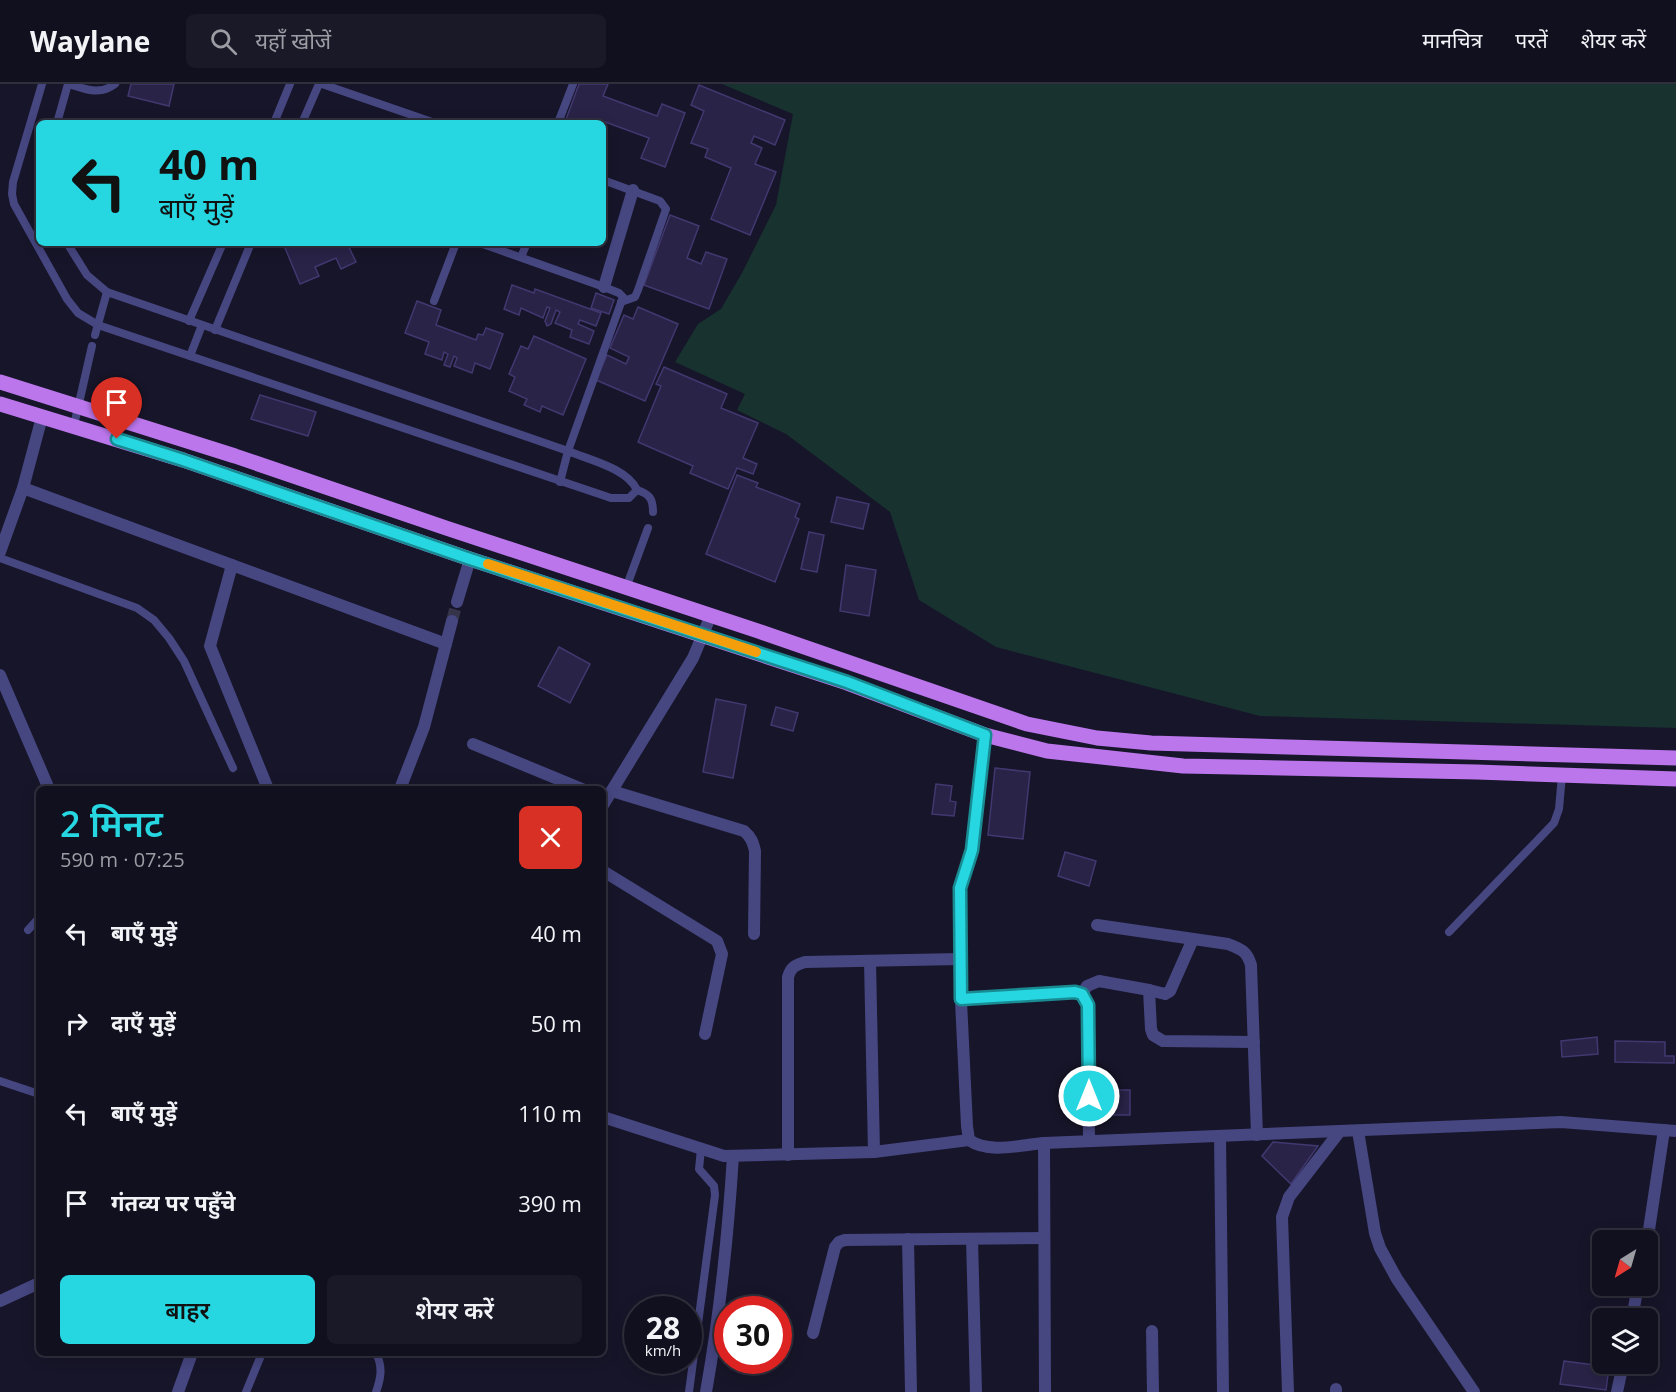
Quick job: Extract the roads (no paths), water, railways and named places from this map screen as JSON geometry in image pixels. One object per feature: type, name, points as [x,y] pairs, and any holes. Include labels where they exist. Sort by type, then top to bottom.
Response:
[{"type":"main road","points":[[0,382],[235,456],[711,615],[1027,724],[1097,738],[1162,743],[1676,758]]},
{"type":"main road","points":[[0,404],[183,460],[470,559],[847,682],[985,735],[1047,751],[1183,766],[1676,779]]},
{"type":"street","points":[[604,287],[633,190]]},
{"type":"street","points":[[0,552],[23,488],[42,417]]},
{"type":"street","points":[[23,488],[446,644]]},
{"type":"street","points":[[457,602],[470,559]]},
{"type":"street","points":[[232,565],[210,646],[267,786]]},
{"type":"street","points":[[711,615],[693,658],[606,798],[744,831],[749,835],[755,851],[754,934]]},
{"type":"street","points":[[401,786],[424,727],[452,621]]},
{"type":"street","points":[[0,675],[6,699],[48,786]]},
{"type":"street","points":[[969,1140],[961,999],[960,888],[972,850],[985,735]]},
{"type":"street","points":[[473,744],[575,786]]},
{"type":"street","points":[[606,873],[717,941],[722,954],[705,1034]]},
{"type":"street","points":[[1097,925],[1228,944],[1248,954],[1251,964],[1257,1135]]},
{"type":"street","points":[[1082,994],[1087,986],[1099,981],[1165,994],[1170,991],[1193,939]]},
{"type":"street","points":[[788,1155],[788,977],[790,969],[805,962],[960,959]]},
{"type":"street","points":[[870,961],[874,1152]]},
{"type":"street","points":[[1149,990],[1151,1029],[1157,1039],[1163,1041],[1254,1042]]},
{"type":"street","points":[[961,999],[1075,992],[1082,994],[1088,1005],[1089,1141]]},
{"type":"street","points":[[606,1118],[724,1156],[874,1152],[969,1140],[979,1146],[991,1148],[1044,1143],[1561,1122],[1670,1130],[1650,1230]]},
{"type":"street","points":[[1288,1392],[1282,1217],[1289,1197],[1340,1131]]},
{"type":"street","points":[[1358,1131],[1375,1233],[1380,1248],[1397,1279],[1474,1392]]},
{"type":"street","points":[[1220,1136],[1223,1392]]},
{"type":"street","points":[[1044,1143],[1045,1392]]},
{"type":"street","points":[[706,1392],[730,1211],[733,1156]]},
{"type":"street","points":[[813,1333],[835,1247],[839,1242],[845,1240],[1044,1238]]},
{"type":"street","points":[[908,1239],[911,1392]]},
{"type":"street","points":[[972,1239],[975,1392]]},
{"type":"street","points":[[0,1302],[36,1284]]},
{"type":"street","points":[[1152,1331],[1153,1392]]},
{"type":"street","points":[[178,1392],[191,1356]]},
{"type":"street","points":[[1617,1392],[1621,1374]]},
{"type":"lane","points":[[36,243],[14,204],[12,194],[13,182],[42,84]]},
{"type":"lane","points":[[58,120],[68,84],[94,91],[108,90],[115,84]]},
{"type":"lane","points":[[275,120],[290,84]]},
{"type":"lane","points":[[303,120],[320,84],[426,120]]},
{"type":"lane","points":[[559,120],[573,84]]},
{"type":"lane","points":[[606,181],[660,201],[666,209],[635,297],[621,302]]},
{"type":"lane","points":[[37,246],[67,299],[78,313],[98,325],[560,482],[619,500],[629,498],[637,490]]},
{"type":"lane","points":[[69,246],[87,275],[107,292],[568,452],[624,474],[633,482],[637,490],[647,494],[653,501],[653,512]]},
{"type":"lane","points":[[189,321],[222,246]]},
{"type":"lane","points":[[215,330],[250,246]]},
{"type":"lane","points":[[434,301],[455,246]]},
{"type":"lane","points":[[489,246],[604,287],[622,297],[568,452],[560,482]]},
{"type":"lane","points":[[521,257],[526,246]]},
{"type":"lane","points":[[95,335],[107,292]]},
{"type":"lane","points":[[190,356],[202,325]]},
{"type":"lane","points":[[74,425],[92,346]]},
{"type":"lane","points":[[626,588],[648,528]]},
{"type":"lane","points":[[0,558],[137,608],[153,620],[169,638],[184,661],[232,768]]},
{"type":"lane","points":[[1449,932],[1554,823],[1559,810],[1562,775]]},
{"type":"lane","points":[[28,930],[36,921]]},
{"type":"lane","points":[[0,1081],[36,1093]]},
{"type":"lane","points":[[689,1392],[715,1195],[714,1186],[699,1169],[701,1149]]},
{"type":"lane","points":[[246,1392],[261,1356]]},
{"type":"lane","points":[[376,1392],[381,1378],[381,1363],[378,1356]]},
{"type":"tunnel","points":[[452,621],[457,602]]}]
